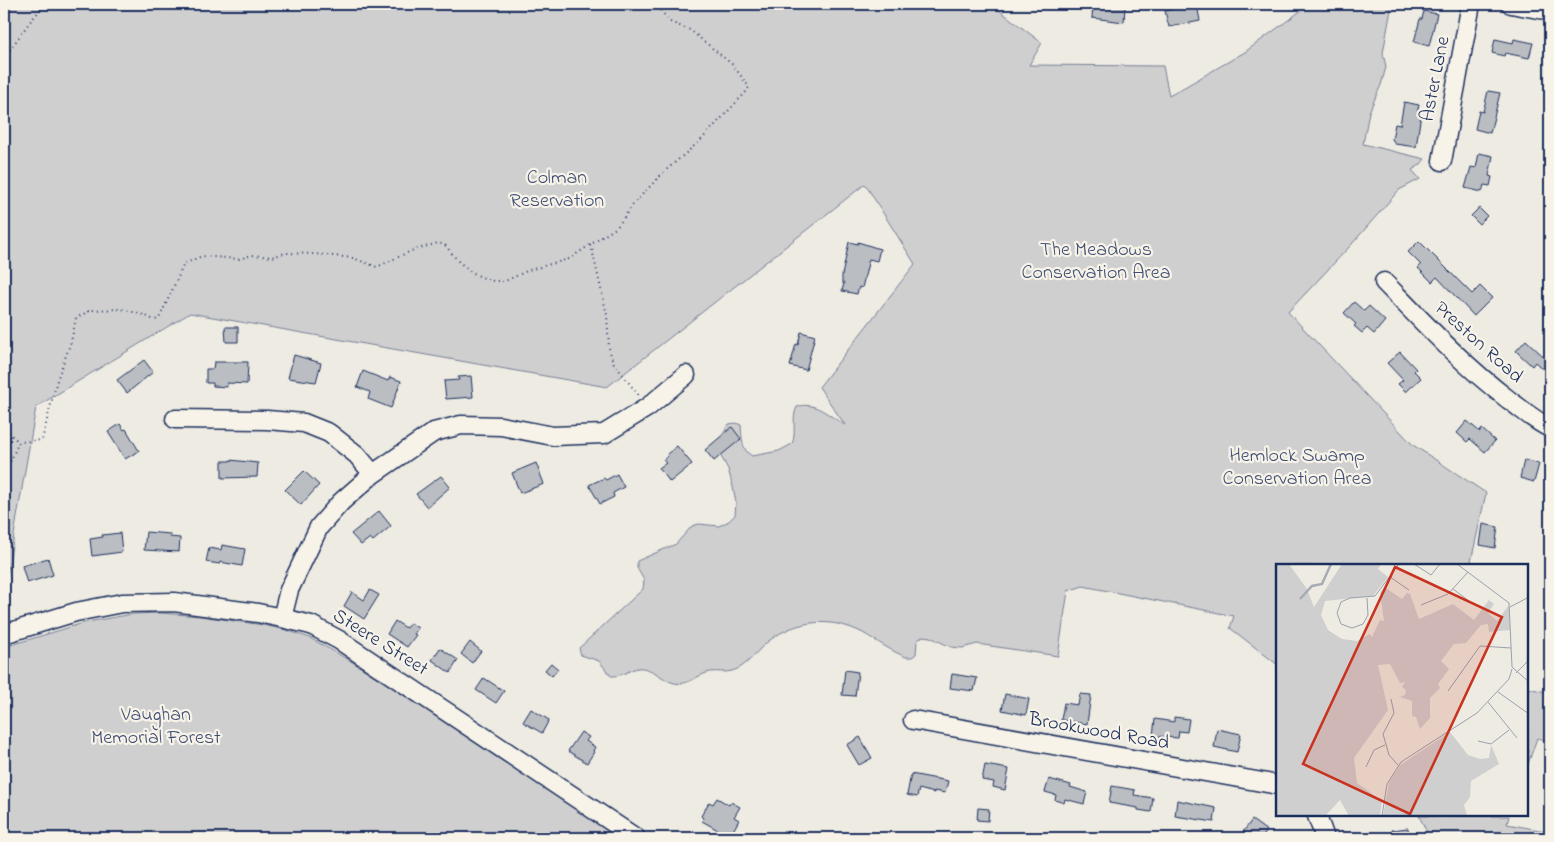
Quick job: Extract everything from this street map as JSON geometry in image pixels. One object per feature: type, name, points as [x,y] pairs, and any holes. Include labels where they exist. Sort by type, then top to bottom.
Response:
[{"type":"street","name":"Aster Lane","points":[[1442,161],[1471,4]]},
{"type":"street","points":[[1511,4],[1550,11]]},
{"type":"street","name":"Preston Road","points":[[1384,282],[1434,335],[1474,371],[1539,423],[1550,428]]},
{"type":"street","points":[[282,618],[289,590],[319,527],[341,502],[373,474],[434,432],[461,425],[500,426],[553,436],[604,434],[648,407],[686,376]]},
{"type":"street","points":[[175,419],[266,420],[304,423],[329,433],[357,455],[373,474]]},
{"type":"street","name":"Steere Street","points":[[4,634],[76,612],[122,603],[174,602],[258,613],[311,625],[339,640],[636,838]]},
{"type":"street","name":"Brookwood Road","points":[[913,720],[1276,785]]},
{"type":"street","points":[[1318,817],[1326,838]]},
{"type":"path","points":[[4,58],[45,4]]},
{"type":"path","points":[[4,429],[20,442],[42,440],[57,380],[71,342],[76,318],[91,310],[122,309],[154,320],[159,319],[184,264],[202,256],[239,259],[252,255],[272,257],[285,252],[353,258],[377,267],[411,251],[438,243],[445,245],[458,261],[481,277],[505,281],[529,270],[569,259],[591,245],[617,227],[635,202],[664,172],[701,140],[749,87],[733,65],[690,30],[670,22],[656,4]]},
{"type":"path","points":[[591,245],[607,315],[609,348],[613,362],[648,407]]},
{"type":"path","points":[[4,475],[20,442]]},
{"type":"path","points":[[4,494],[8,509],[4,522]]},
{"type":"green space","points":[[4,4],[991,4],[1042,43],[1029,65],[1163,66],[1169,96],[1245,52],[1310,4],[1392,4],[1383,53],[1386,67],[1381,85],[1369,112],[1363,144],[1425,159],[1412,170],[1420,179],[1399,190],[1352,244],[1288,312],[1413,445],[1486,493],[1470,564],[1276,564],[1276,663],[1230,628],[1234,616],[1083,586],[1068,591],[1058,656],[977,644],[962,648],[951,647],[930,637],[923,636],[917,641],[916,654],[912,657],[906,657],[863,633],[839,624],[827,623],[804,624],[792,628],[770,640],[748,662],[738,669],[727,672],[710,672],[679,684],[670,682],[643,668],[611,676],[599,661],[581,655],[579,648],[643,589],[644,580],[637,568],[637,561],[676,544],[692,526],[699,524],[719,526],[729,521],[735,515],[736,503],[733,487],[728,469],[718,451],[722,436],[729,424],[736,423],[741,425],[744,446],[752,456],[779,451],[792,444],[794,416],[797,407],[804,405],[822,410],[845,425],[819,387],[915,264],[865,184],[607,387],[190,313],[36,407],[4,593]]},
{"type":"green space","name":"Vaughan Memorial Forest","points":[[161,613],[200,616],[263,625],[310,638],[410,698],[619,838],[4,838],[4,647],[87,622],[133,614]]},
{"type":"green space","points":[[1529,688],[1550,693],[1550,741],[1537,738],[1529,761]]},
{"type":"green space","points":[[1420,817],[1509,817],[1507,824],[1550,832],[1550,838],[1430,838]]},
{"type":"building","points":[[1093,4],[1125,6],[1124,22],[1092,18]]},
{"type":"building","points":[[1197,4],[1200,21],[1169,27],[1165,11]]},
{"type":"building","points":[[1424,11],[1437,14],[1429,46],[1414,42]]},
{"type":"building","points":[[1495,39],[1513,43],[1514,39],[1533,43],[1529,58],[1505,53],[1504,56],[1492,53]]},
{"type":"building","points":[[1488,91],[1500,93],[1490,133],[1475,129],[1479,111],[1483,112]]},
{"type":"building","points":[[1404,102],[1419,105],[1417,113],[1421,114],[1416,147],[1395,144],[1392,139],[1395,124],[1400,125]]},
{"type":"building","points":[[1479,153],[1493,156],[1489,176],[1492,177],[1490,186],[1484,185],[1482,192],[1465,188],[1471,167],[1476,168]]},
{"type":"building","points":[[1479,208],[1487,216],[1479,224],[1471,216]]},
{"type":"building","points":[[1419,241],[1472,294],[1480,286],[1492,298],[1474,316],[1437,277],[1432,282],[1418,268],[1421,265],[1408,252]]},
{"type":"building","points":[[849,242],[858,244],[858,242],[880,249],[877,261],[869,259],[862,288],[859,287],[857,294],[842,291],[844,283],[842,283],[842,275]]},
{"type":"building","points":[[1354,302],[1364,311],[1369,306],[1385,321],[1374,334],[1367,328],[1362,333],[1354,326],[1356,324],[1344,313]]},
{"type":"building","points":[[225,327],[238,327],[238,342],[226,342]]},
{"type":"building","points":[[801,332],[815,336],[806,370],[790,366]]},
{"type":"building","points":[[1526,340],[1543,356],[1550,348],[1550,376],[1535,362],[1532,366],[1516,351]]},
{"type":"building","points":[[1400,352],[1416,369],[1414,371],[1421,378],[1406,392],[1398,384],[1403,380],[1387,363]]},
{"type":"building","points":[[294,355],[321,363],[316,382],[288,378]]},
{"type":"building","points":[[144,360],[153,372],[127,393],[117,380]]},
{"type":"building","points":[[214,362],[248,362],[247,384],[227,383],[227,387],[213,386],[213,383],[206,383],[206,369],[213,369]]},
{"type":"building","points":[[363,371],[388,381],[390,377],[401,381],[391,408],[368,399],[370,392],[357,387]]},
{"type":"building","points":[[471,376],[473,397],[446,399],[444,381],[459,380],[458,377]]},
{"type":"building","points":[[1467,421],[1480,432],[1482,429],[1495,441],[1485,452],[1470,439],[1467,442],[1457,433]]},
{"type":"building","points":[[120,424],[124,430],[126,429],[139,451],[125,459],[108,432]]},
{"type":"building","points":[[732,427],[741,439],[714,461],[705,450]]},
{"type":"building","points":[[677,446],[692,464],[670,482],[659,468],[666,463],[663,460],[668,456],[667,454]]},
{"type":"building","points":[[1524,460],[1539,464],[1534,482],[1520,478]]},
{"type":"building","points":[[222,461],[258,463],[257,477],[222,478]]},
{"type":"building","points":[[536,463],[544,484],[520,493],[512,473]]},
{"type":"building","points":[[304,471],[319,485],[301,505],[285,490]]},
{"type":"building","points":[[617,474],[624,487],[613,493],[614,497],[600,504],[589,485],[604,478],[606,480]]},
{"type":"building","points":[[441,476],[450,487],[427,507],[416,494]]},
{"type":"building","points":[[379,511],[391,526],[373,541],[370,538],[361,545],[351,534]]},
{"type":"building","points":[[1483,524],[1498,527],[1495,548],[1480,545]]},
{"type":"building","points":[[146,532],[170,534],[170,537],[180,538],[179,552],[144,550]]},
{"type":"building","points":[[120,533],[122,552],[92,556],[90,539],[103,537],[102,535]]},
{"type":"building","points":[[222,545],[245,549],[242,566],[220,562],[220,564],[206,562],[209,548],[221,550]]},
{"type":"building","points":[[48,558],[53,575],[27,583],[22,566]]},
{"type":"building","points":[[370,590],[379,595],[364,619],[344,606],[352,592],[364,600]]},
{"type":"building","points":[[395,621],[406,628],[410,623],[418,628],[414,634],[416,635],[407,647],[387,634]]},
{"type":"building","points":[[470,642],[481,651],[472,663],[461,654]]},
{"type":"building","points":[[440,648],[458,660],[450,673],[432,660]]},
{"type":"building","points":[[551,663],[558,669],[552,676],[545,670]]},
{"type":"building","points":[[845,670],[858,672],[855,696],[842,695]]},
{"type":"building","points":[[952,674],[977,678],[974,691],[950,688]]},
{"type":"building","points":[[484,678],[504,691],[496,703],[476,690]]},
{"type":"building","points":[[1005,694],[1029,699],[1026,715],[1002,710]]},
{"type":"building","points":[[1080,694],[1091,695],[1087,724],[1061,720],[1064,703],[1078,705]]},
{"type":"building","points":[[531,709],[549,720],[542,733],[523,722]]},
{"type":"building","points":[[1174,717],[1189,719],[1187,732],[1179,731],[1178,738],[1153,736],[1155,719],[1174,722]]},
{"type":"building","points":[[1217,729],[1241,734],[1237,752],[1214,747]]},
{"type":"building","points":[[581,732],[589,737],[586,741],[595,747],[587,763],[568,751]]},
{"type":"building","points":[[860,737],[872,758],[859,765],[847,745]]},
{"type":"building","points":[[985,765],[1009,769],[1005,790],[993,787],[994,782],[982,780]]},
{"type":"building","points":[[911,774],[948,781],[945,793],[934,791],[934,793],[919,789],[917,797],[907,795]]},
{"type":"building","points":[[1049,779],[1087,792],[1084,804],[1065,799],[1064,803],[1055,800],[1056,795],[1045,792]]},
{"type":"building","points":[[1112,786],[1135,790],[1134,795],[1153,798],[1151,812],[1109,803]]},
{"type":"building","points":[[717,798],[729,805],[731,802],[740,807],[734,817],[739,820],[729,838],[713,838],[718,830],[702,821],[703,818],[701,816],[709,802],[713,804]]},
{"type":"building","points":[[1177,800],[1216,808],[1214,822],[1175,816]]},
{"type":"building","points":[[978,808],[989,809],[988,821],[977,820]]},
{"type":"building","points":[[1252,820],[1267,831],[1262,838],[1252,838],[1243,832]]},
{"type":"building","points":[[1408,828],[1409,838],[1393,838],[1392,830]]},
{"type":"park label","name":"Colman Reservation","points":[[557,190]]},
{"type":"park label","name":"The Meadows Conservation Area","points":[[1096,262]]},
{"type":"park label","name":"Hemlock Swamp Conservation Area","points":[[1297,468]]}]
